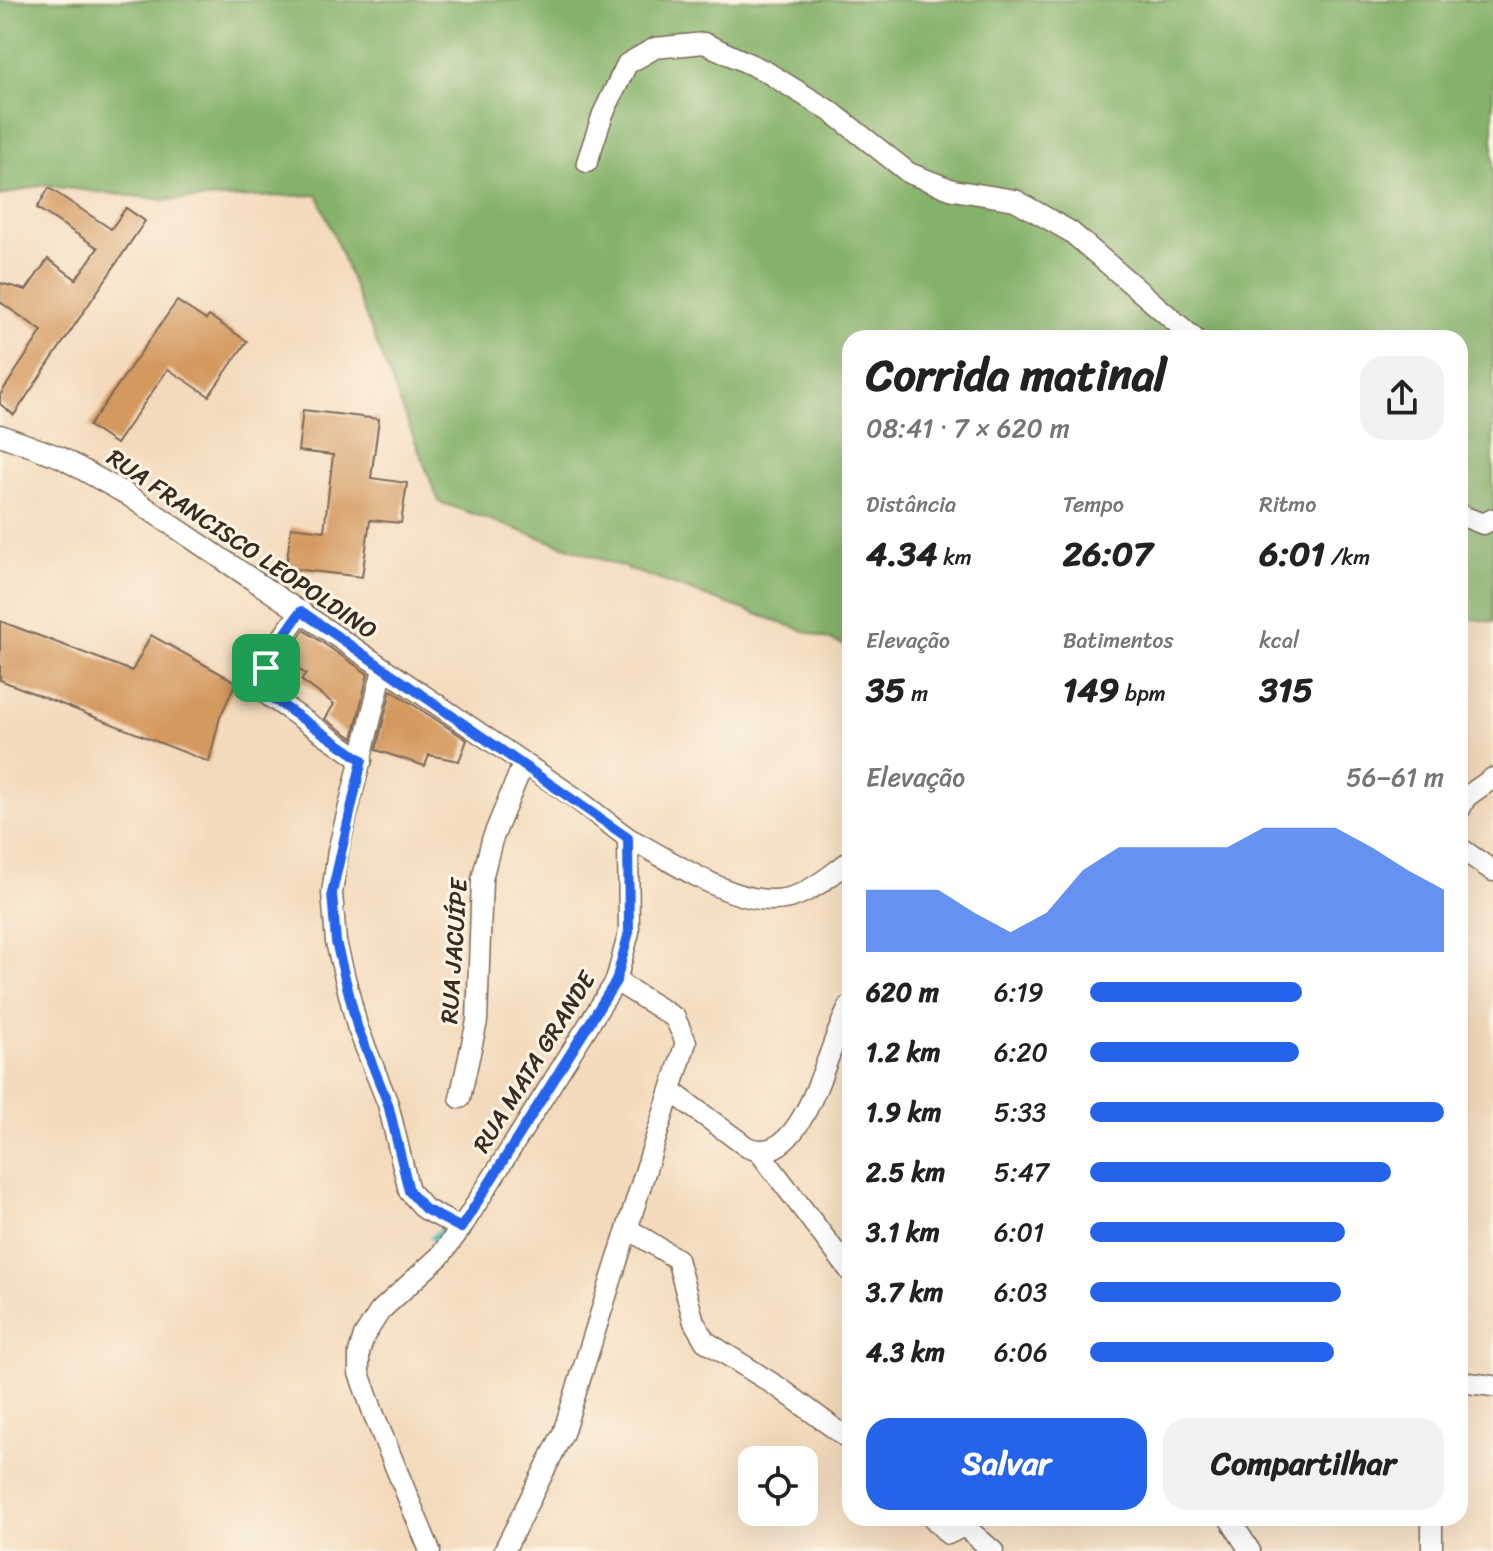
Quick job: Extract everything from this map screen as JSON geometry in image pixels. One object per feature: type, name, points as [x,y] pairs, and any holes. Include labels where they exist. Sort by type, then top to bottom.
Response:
[{"type":"street","points":[[587,162],[603,114],[627,64],[655,48],[704,43],[765,71],[833,113],[909,173],[953,190],[1015,200],[1071,232],[1185,330]]},
{"type":"street","name":"RUA FRANCISCO LEOPOLDINO","points":[[0,435],[93,474],[383,669],[332,893],[336,942],[357,1026],[388,1104],[409,1191],[425,1209],[461,1228]]},
{"type":"street","points":[[1468,518],[1483,524],[1493,519]]},
{"type":"street","points":[[301,611],[266,668],[264,687],[269,696],[362,760]]},
{"type":"street","points":[[383,669],[628,838],[751,899],[773,901],[795,896],[816,886],[842,867]]},
{"type":"street","name":"RUA JACUÍPE","points":[[460,1098],[477,1021],[482,879],[492,840],[523,764]]},
{"type":"street","points":[[1468,796],[1493,778]]},
{"type":"street","name":"RUA MATA GRANDE","points":[[430,1551],[374,1415],[359,1373],[359,1353],[370,1323],[440,1256],[461,1228],[616,981],[629,932],[628,838]]},
{"type":"street","points":[[1468,854],[1493,871]]},
{"type":"street","points":[[504,1551],[563,1433],[686,1042],[675,1018],[616,981]]},
{"type":"street","points":[[760,1153],[776,1149],[788,1141],[802,1121],[842,1025]]},
{"type":"street","points":[[671,1091],[760,1153],[842,1261]]},
{"type":"street","points":[[632,1220],[677,1259],[694,1322],[705,1341],[717,1352],[781,1389],[842,1434]]},
{"type":"street","points":[[1468,1383],[1493,1386]]},
{"type":"street","points":[[962,1526],[993,1551]]},
{"type":"street","points":[[1234,1526],[1250,1551]]},
{"type":"street","points":[[1432,1526],[1432,1551]]},
{"type":"green space","points":[[0,0],[1493,0],[1493,622],[1468,618],[1468,330],[842,330],[842,644],[439,502],[318,195],[164,200],[41,185],[0,196]]},
{"type":"building","points":[[49,188],[111,229],[126,208],[145,221],[14,415],[0,404],[0,395],[42,331],[0,302],[0,283],[26,290],[48,259],[76,279],[98,248],[37,208]]},
{"type":"building","points":[[177,301],[206,320],[209,316],[247,341],[209,396],[168,369],[116,444],[89,426]]},
{"type":"building","points":[[303,410],[379,419],[371,478],[407,483],[401,523],[370,520],[362,577],[286,568],[291,527],[324,531],[333,455],[298,451]]},
{"type":"building","points":[[0,621],[132,671],[151,635],[236,682],[220,717],[209,762],[0,680]]},
{"type":"building","points":[[304,630],[368,674],[353,738],[325,719],[334,704],[301,680],[306,674],[284,660]]},
{"type":"building","points":[[391,690],[467,740],[459,761],[429,755],[425,766],[376,750]]},
{"type":"waterway","points":[[432,1238],[441,1230]]},
{"type":"route","points":[[301,611],[574,797],[628,838],[631,910],[625,956],[616,981],[461,1228],[425,1209],[409,1191],[388,1104],[367,1057],[344,983],[336,942],[332,893],[338,851],[362,760],[269,696],[264,687],[266,668],[301,611]]}]
